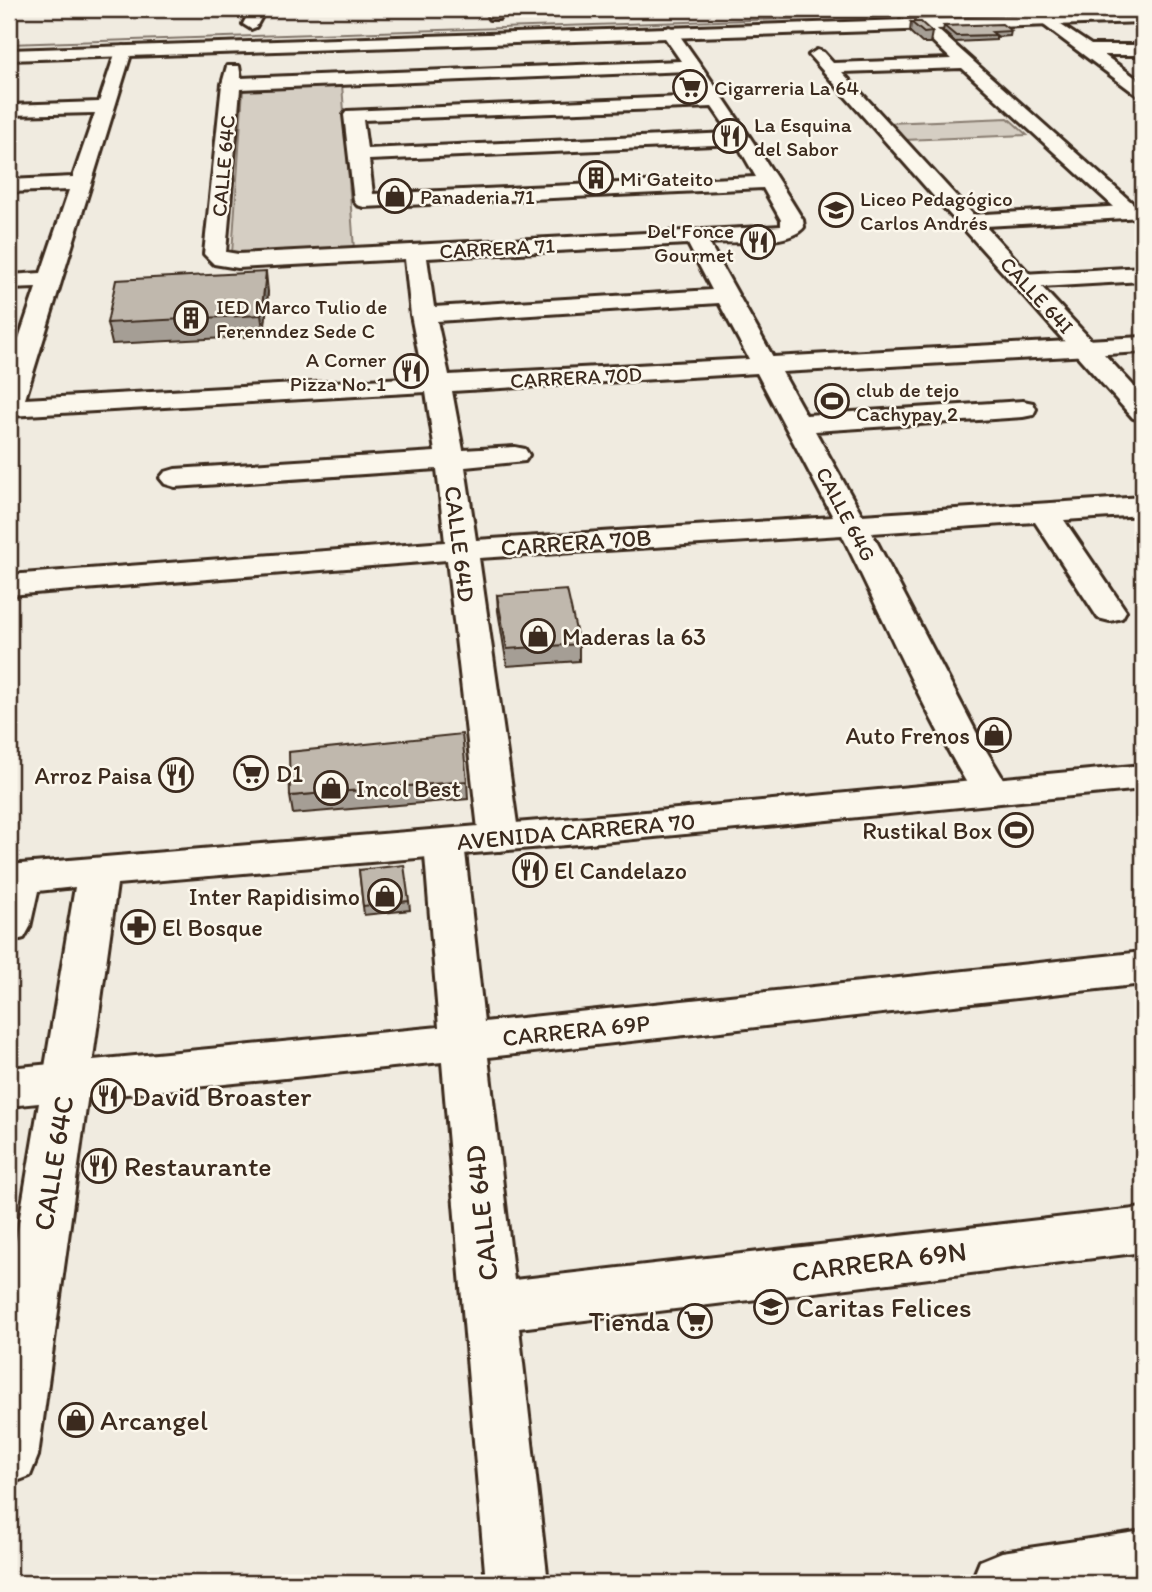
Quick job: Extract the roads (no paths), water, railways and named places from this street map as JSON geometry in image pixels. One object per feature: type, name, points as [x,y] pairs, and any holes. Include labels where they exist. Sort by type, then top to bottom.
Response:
[{"type":"main road","points":[[252,27],[258,9]]},
{"type":"main road","points":[[9,49],[1143,11]]},
{"type":"main road","points":[[702,16],[1046,20],[1143,17]]},
{"type":"main road","points":[[9,39],[119,43],[379,42],[669,22],[814,28],[926,17]]},
{"type":"main road","points":[[926,17],[965,63],[1137,211]]},
{"type":"main road","points":[[1046,20],[1139,85]]},
{"type":"main road","points":[[669,22],[691,66],[718,101],[771,181]]},
{"type":"main road","points":[[774,24],[814,28]]},
{"type":"main road","points":[[379,42],[412,34]]},
{"type":"main road","points":[[9,55],[119,43]]},
{"type":"main road","points":[[9,407],[105,107],[119,43]]},
{"type":"main road","points":[[1087,50],[1143,50]]},
{"type":"main road","name":"CALLE 64I","points":[[965,63],[822,61],[1143,412]]},
{"type":"main road","name":"CALLE 64C","points":[[222,259],[215,254],[232,77],[691,66]]},
{"type":"main road","points":[[718,101],[353,115],[364,201],[771,181]]},
{"type":"main road","points":[[9,110],[105,107]]},
{"type":"main road","points":[[358,155],[743,138]]},
{"type":"main road","name":"CARRERA 71","points":[[222,259],[238,261],[696,239],[786,232],[793,227],[771,181]]},
{"type":"main road","points":[[9,186],[80,183]]},
{"type":"main road","points":[[968,221],[1137,211]]},
{"type":"main road","name":"CALLE 64G","points":[[696,239],[852,524],[965,747],[992,792]]},
{"type":"main road","name":"CALLE 64D","points":[[415,251],[423,315],[450,459],[499,838]]},
{"type":"main road","points":[[1023,281],[1143,274]]},
{"type":"main road","points":[[9,282],[48,280]]},
{"type":"main road","points":[[423,315],[726,296]]},
{"type":"main road","name":"CARRERA 70D","points":[[9,407],[1143,344]]},
{"type":"main road","points":[[797,424],[1023,409]]},
{"type":"main road","points":[[175,478],[514,454]]},
{"type":"main road","name":"CARRERA 70B","points":[[9,585],[460,550],[1143,506]]},
{"type":"main road","points":[[1043,512],[1110,611]]},
{"type":"main road","name":"AVENIDA CARRERA 70","points":[[14,878],[1141,781]]},
{"type":"main road","name":"CALLE 64D","points":[[444,843],[517,1583]]},
{"type":"main road","name":"CALLE 64C","points":[[9,1455],[98,871]]},
{"type":"main road","points":[[9,927],[14,878]]},
{"type":"main road","name":"CARRERA 69P","points":[[9,1087],[464,1042],[1143,968]]},
{"type":"main road","name":"CARRERA 69N","points":[[490,1307],[1143,1230]]},
{"type":"main road","points":[[1002,1583],[1143,1562]]},
{"type":"waterway","points":[[969,13],[1086,9]]},
{"type":"waterway","points":[[9,44],[904,15]]},
{"type":"place","name":"Cigarreria La 64","points":[[690,87]]},
{"type":"place","name":"La Esquina del Sabor","points":[[730,136]]},
{"type":"place","name":"Mi Gateito","points":[[596,178]]},
{"type":"place","name":"Panaderia 71","points":[[395,196]]},
{"type":"place","name":"Liceo Pedagógico Carlos Andrés","points":[[836,210]]},
{"type":"place","name":"Del Fonce Gourmet","points":[[758,242]]},
{"type":"place","name":"IED Marco Tulio de Ferenndez Sede C","points":[[191,318]]},
{"type":"place","name":"A Corner Pizza No. 1","points":[[411,371]]},
{"type":"place","name":"club de tejo Cachypay 2","points":[[832,401]]},
{"type":"place","name":"Maderas la 63","points":[[538,636]]},
{"type":"place","name":"Auto Frenos","points":[[994,735]]},
{"type":"place","name":"D1","points":[[251,773]]},
{"type":"place","name":"Arroz Paisa","points":[[176,775]]},
{"type":"place","name":"Incol Best","points":[[331,788]]},
{"type":"place","name":"Rustikal Box","points":[[1016,830]]},
{"type":"place","name":"El Candelazo","points":[[530,870]]},
{"type":"place","name":"Inter Rapidisimo","points":[[385,896]]},
{"type":"place","name":"El Bosque","points":[[138,927]]},
{"type":"place","name":"David Broaster","points":[[108,1096]]},
{"type":"place","name":"Restaurante","points":[[99,1166]]},
{"type":"place","name":"Caritas Felices","points":[[771,1307]]},
{"type":"place","name":"Tienda","points":[[695,1321]]},
{"type":"place","name":"Arcangel","points":[[76,1420]]}]
